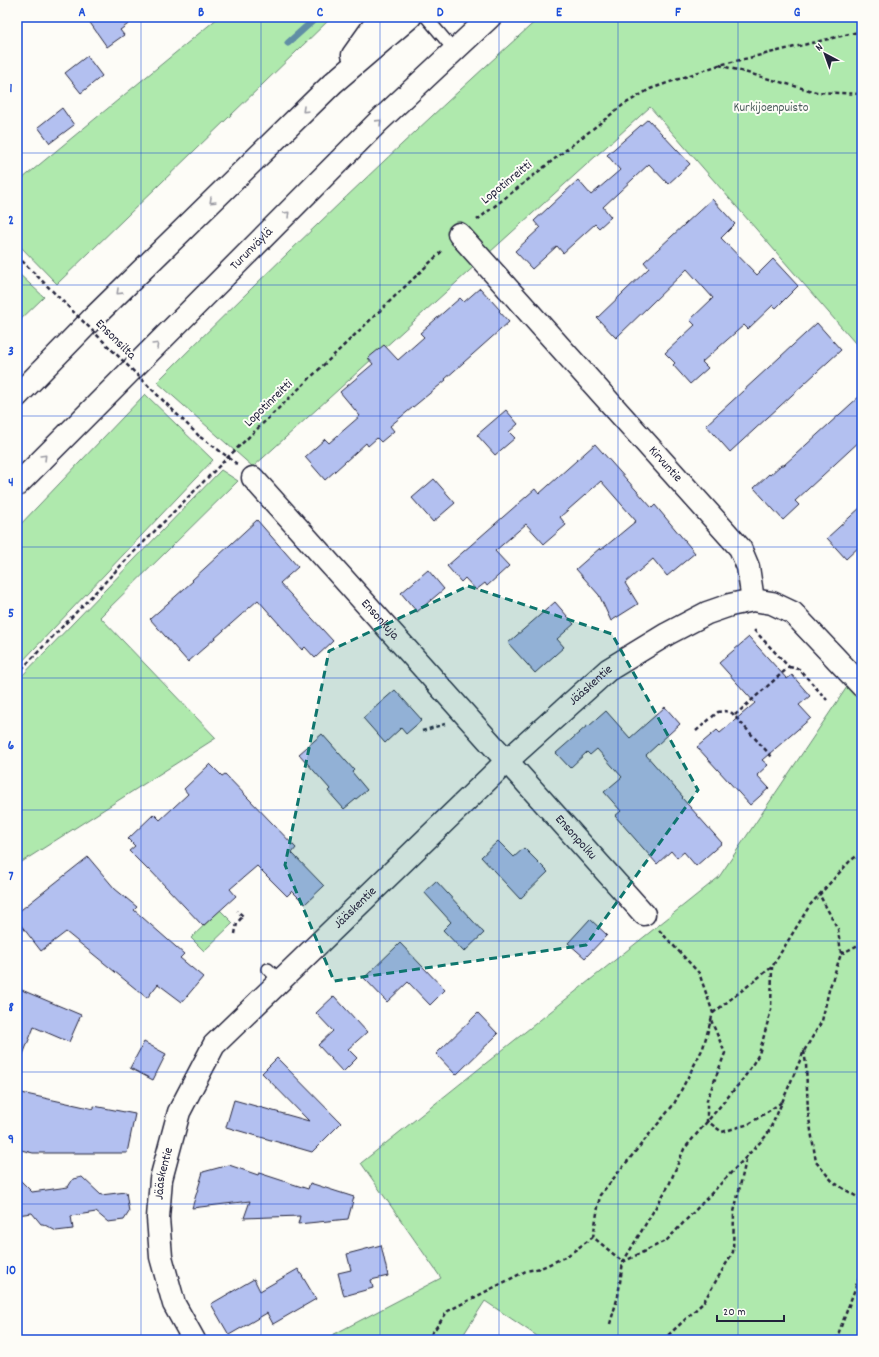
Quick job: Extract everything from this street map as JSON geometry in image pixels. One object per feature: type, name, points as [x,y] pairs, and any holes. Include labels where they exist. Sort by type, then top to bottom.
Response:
[{"type":"main road","points":[[333,83],[380,17]]},
{"type":"main road","points":[[17,396],[94,317],[333,83],[410,17]]},
{"type":"main road","name":"Turunväylä","points":[[17,485],[377,123],[490,17]]},
{"type":"main road","name":"Kirvuntie","points":[[459,234],[740,548],[748,567],[753,600]]},
{"type":"main road","name":"Ensonkuja","points":[[253,478],[508,760]]},
{"type":"main road","points":[[753,600],[772,603],[793,613],[862,686]]},
{"type":"main road","name":"Jääskentie","points":[[194,1340],[174,1304],[160,1257],[158,1218],[161,1179],[179,1112],[214,1045],[274,975],[608,670],[668,634],[707,613],[753,600]]},
{"type":"main road","name":"Ensonpolku","points":[[508,760],[644,914]]},
{"type":"lane","points":[[426,17],[454,50]]},
{"type":"path","name":"Lopotinreitti","points":[[17,674],[131,555],[228,457],[459,234],[581,136],[622,105],[650,89],[719,65],[862,31]]},
{"type":"path","points":[[719,65],[816,92],[862,94]]},
{"type":"path","name":"Ensonsilta","points":[[17,256],[200,437],[228,457]]},
{"type":"path","points":[[754,630],[789,667],[799,669],[827,700]]},
{"type":"path","points":[[735,715],[789,667]]},
{"type":"path","points":[[696,731],[718,712],[725,711],[732,713],[772,757]]},
{"type":"path","points":[[713,1013],[772,967],[810,905],[850,861],[862,852]]},
{"type":"path","points":[[623,1262],[666,1240],[767,1134],[804,1051],[822,1021],[829,990],[841,954],[838,929],[820,894]]},
{"type":"path","points":[[235,934],[237,923],[243,916],[237,911]]},
{"type":"path","points":[[427,1340],[448,1311],[526,1271],[541,1268],[567,1256],[593,1237],[600,1195],[674,1104],[704,1048],[713,1013],[699,973],[644,914]]},
{"type":"path","points":[[841,954],[862,943]]},
{"type":"path","points":[[610,1324],[618,1296],[623,1262],[669,1185],[684,1149],[744,1078],[760,1054],[770,1010],[772,967]]},
{"type":"path","points":[[707,1121],[706,1100],[724,1053],[711,1020]]},
{"type":"path","points":[[804,1051],[808,1112],[816,1162],[833,1182],[862,1200]]},
{"type":"path","points":[[707,1121],[722,1132],[749,1124],[782,1102]]},
{"type":"path","points":[[663,1340],[703,1303],[733,1252],[734,1212],[748,1155]]},
{"type":"path","points":[[593,1237],[623,1262]]},
{"type":"path","points":[[836,1340],[862,1270]]},
{"type":"highlighted area","points":[[468,586],[612,634],[698,790],[586,945],[334,981],[285,865],[329,651]]},
{"type":"green space","points":[[219,17],[332,17],[57,284],[17,243],[17,183]]},
{"type":"green space","name":"Kurkijoenpuisto","points":[[540,17],[862,17],[862,351],[650,107],[253,467],[157,382],[346,197],[442,106]]},
{"type":"green space","points":[[17,272],[44,297],[17,323]]},
{"type":"green space","points":[[145,394],[213,460],[17,667],[17,528]]},
{"type":"green space","points":[[221,470],[238,481],[100,617],[216,738],[17,865],[17,681]]},
{"type":"green space","points":[[849,684],[862,699],[862,1340],[543,1340],[485,1301],[460,1340],[323,1340],[441,1278],[361,1163],[719,877]]},
{"type":"green space","points":[[220,910],[233,923],[204,951],[191,938]]},
{"type":"building","points":[[86,17],[138,17],[120,30],[124,35],[107,47]]},
{"type":"building","points":[[87,56],[102,76],[81,93],[65,73]]},
{"type":"building","points":[[62,108],[74,125],[50,143],[38,127]]},
{"type":"building","points":[[648,119],[690,164],[668,184],[649,164],[603,207],[611,217],[599,228],[595,224],[563,253],[557,246],[532,269],[515,251],[540,228],[534,221],[578,180],[591,195],[620,170],[607,155]]},
{"type":"building","points":[[712,199],[735,224],[721,238],[757,275],[773,259],[798,286],[776,308],[773,305],[748,329],[744,325],[702,362],[708,368],[690,384],[673,365],[675,363],[665,353],[695,325],[690,320],[713,298],[687,269],[616,338],[597,318],[649,268],[644,262]]},
{"type":"building","points":[[480,288],[509,322],[445,379],[446,380],[390,426],[394,431],[381,442],[377,438],[368,446],[366,443],[325,480],[305,457],[325,439],[329,443],[360,416],[340,392],[373,364],[368,358],[384,345],[398,360],[424,337],[420,333],[460,298],[464,302]]},
{"type":"building","points":[[817,323],[841,350],[730,452],[706,425]]},
{"type":"building","points":[[862,394],[862,439],[795,501],[799,505],[783,520],[754,488],[769,474],[770,475],[781,465],[784,465]]},
{"type":"building","points":[[506,410],[518,424],[509,432],[515,438],[495,455],[477,435]]},
{"type":"building","points":[[595,444],[652,508],[655,505],[695,553],[667,576],[653,559],[625,583],[638,604],[611,621],[599,595],[576,569],[600,548],[601,550],[636,521],[601,481],[560,517],[566,525],[544,544],[526,524],[495,551],[509,566],[487,586],[485,583],[476,590],[465,578],[461,582],[447,566],[535,489],[539,494]]},
{"type":"building","points":[[434,479],[455,503],[433,522],[412,498]]},
{"type":"building","points":[[862,506],[862,544],[846,559],[827,538]]},
{"type":"building","points":[[257,520],[298,567],[280,583],[333,641],[315,658],[305,647],[302,650],[258,600],[188,662],[150,619],[193,581],[192,580]]},
{"type":"building","points":[[428,570],[444,589],[417,612],[401,593]]},
{"type":"building","points":[[555,602],[574,624],[557,639],[564,647],[535,673],[508,643]]},
{"type":"building","points":[[749,637],[787,679],[792,675],[810,696],[799,705],[811,718],[762,760],[768,765],[757,775],[769,788],[750,805],[697,747],[717,730],[720,733],[755,703],[719,663]]},
{"type":"building","points":[[395,690],[422,720],[406,734],[401,728],[385,743],[363,718]]},
{"type":"building","points":[[665,707],[680,724],[646,755],[722,843],[696,866],[684,852],[677,858],[671,851],[657,864],[615,816],[621,811],[604,792],[622,777],[597,749],[590,755],[587,752],[570,768],[556,753],[606,711],[630,738]]},
{"type":"building","points":[[322,734],[354,770],[352,772],[367,790],[344,809],[328,791],[330,789],[299,754]]},
{"type":"building","points":[[210,764],[222,776],[225,774],[296,848],[292,853],[324,886],[305,904],[292,891],[287,896],[257,866],[230,889],[236,896],[203,926],[149,869],[148,870],[129,851],[135,846],[128,839],[154,814],[160,820],[188,794],[184,789]]},
{"type":"building","points":[[498,841],[514,857],[524,848],[548,872],[520,899],[481,857]]},
{"type":"building","points":[[88,857],[115,889],[137,907],[134,910],[184,954],[180,958],[203,977],[182,1002],[158,984],[147,998],[66,932],[41,951],[17,920],[17,913]]},
{"type":"building","points":[[436,881],[484,933],[464,952],[443,930],[451,922],[424,892]]},
{"type":"building","points":[[590,919],[607,935],[585,958],[568,943]]},
{"type":"building","points":[[400,943],[445,990],[430,1005],[408,982],[387,1002],[364,978]]},
{"type":"building","points":[[17,988],[81,1015],[69,1042],[34,1027],[18,1067]]},
{"type":"building","points":[[334,996],[367,1032],[348,1049],[357,1058],[343,1072],[318,1045],[333,1031],[316,1013]]},
{"type":"building","points":[[478,1013],[498,1034],[456,1075],[436,1054]]},
{"type":"building","points":[[144,1042],[166,1054],[153,1080],[130,1068]]},
{"type":"building","points":[[277,1058],[341,1123],[312,1152],[226,1127],[234,1100],[309,1121],[262,1073]]},
{"type":"building","points":[[17,1092],[94,1109],[94,1106],[135,1114],[127,1153],[33,1153],[17,1149]]},
{"type":"building","points":[[229,1165],[308,1189],[310,1183],[354,1197],[348,1219],[298,1224],[300,1216],[244,1218],[250,1201],[192,1208],[203,1172]]},
{"type":"building","points":[[17,1177],[32,1192],[68,1187],[73,1179],[82,1177],[101,1195],[126,1192],[129,1212],[124,1220],[108,1222],[96,1212],[71,1216],[73,1229],[56,1231],[41,1224],[32,1213],[17,1215]]},
{"type":"building","points":[[381,1245],[388,1276],[371,1280],[373,1288],[344,1296],[338,1273],[351,1270],[347,1254]]},
{"type":"building","points":[[298,1269],[316,1299],[273,1324],[267,1313],[229,1335],[211,1304],[254,1279],[260,1291]]},
{"type":"waterway","points":[[288,43],[317,17]]}]
